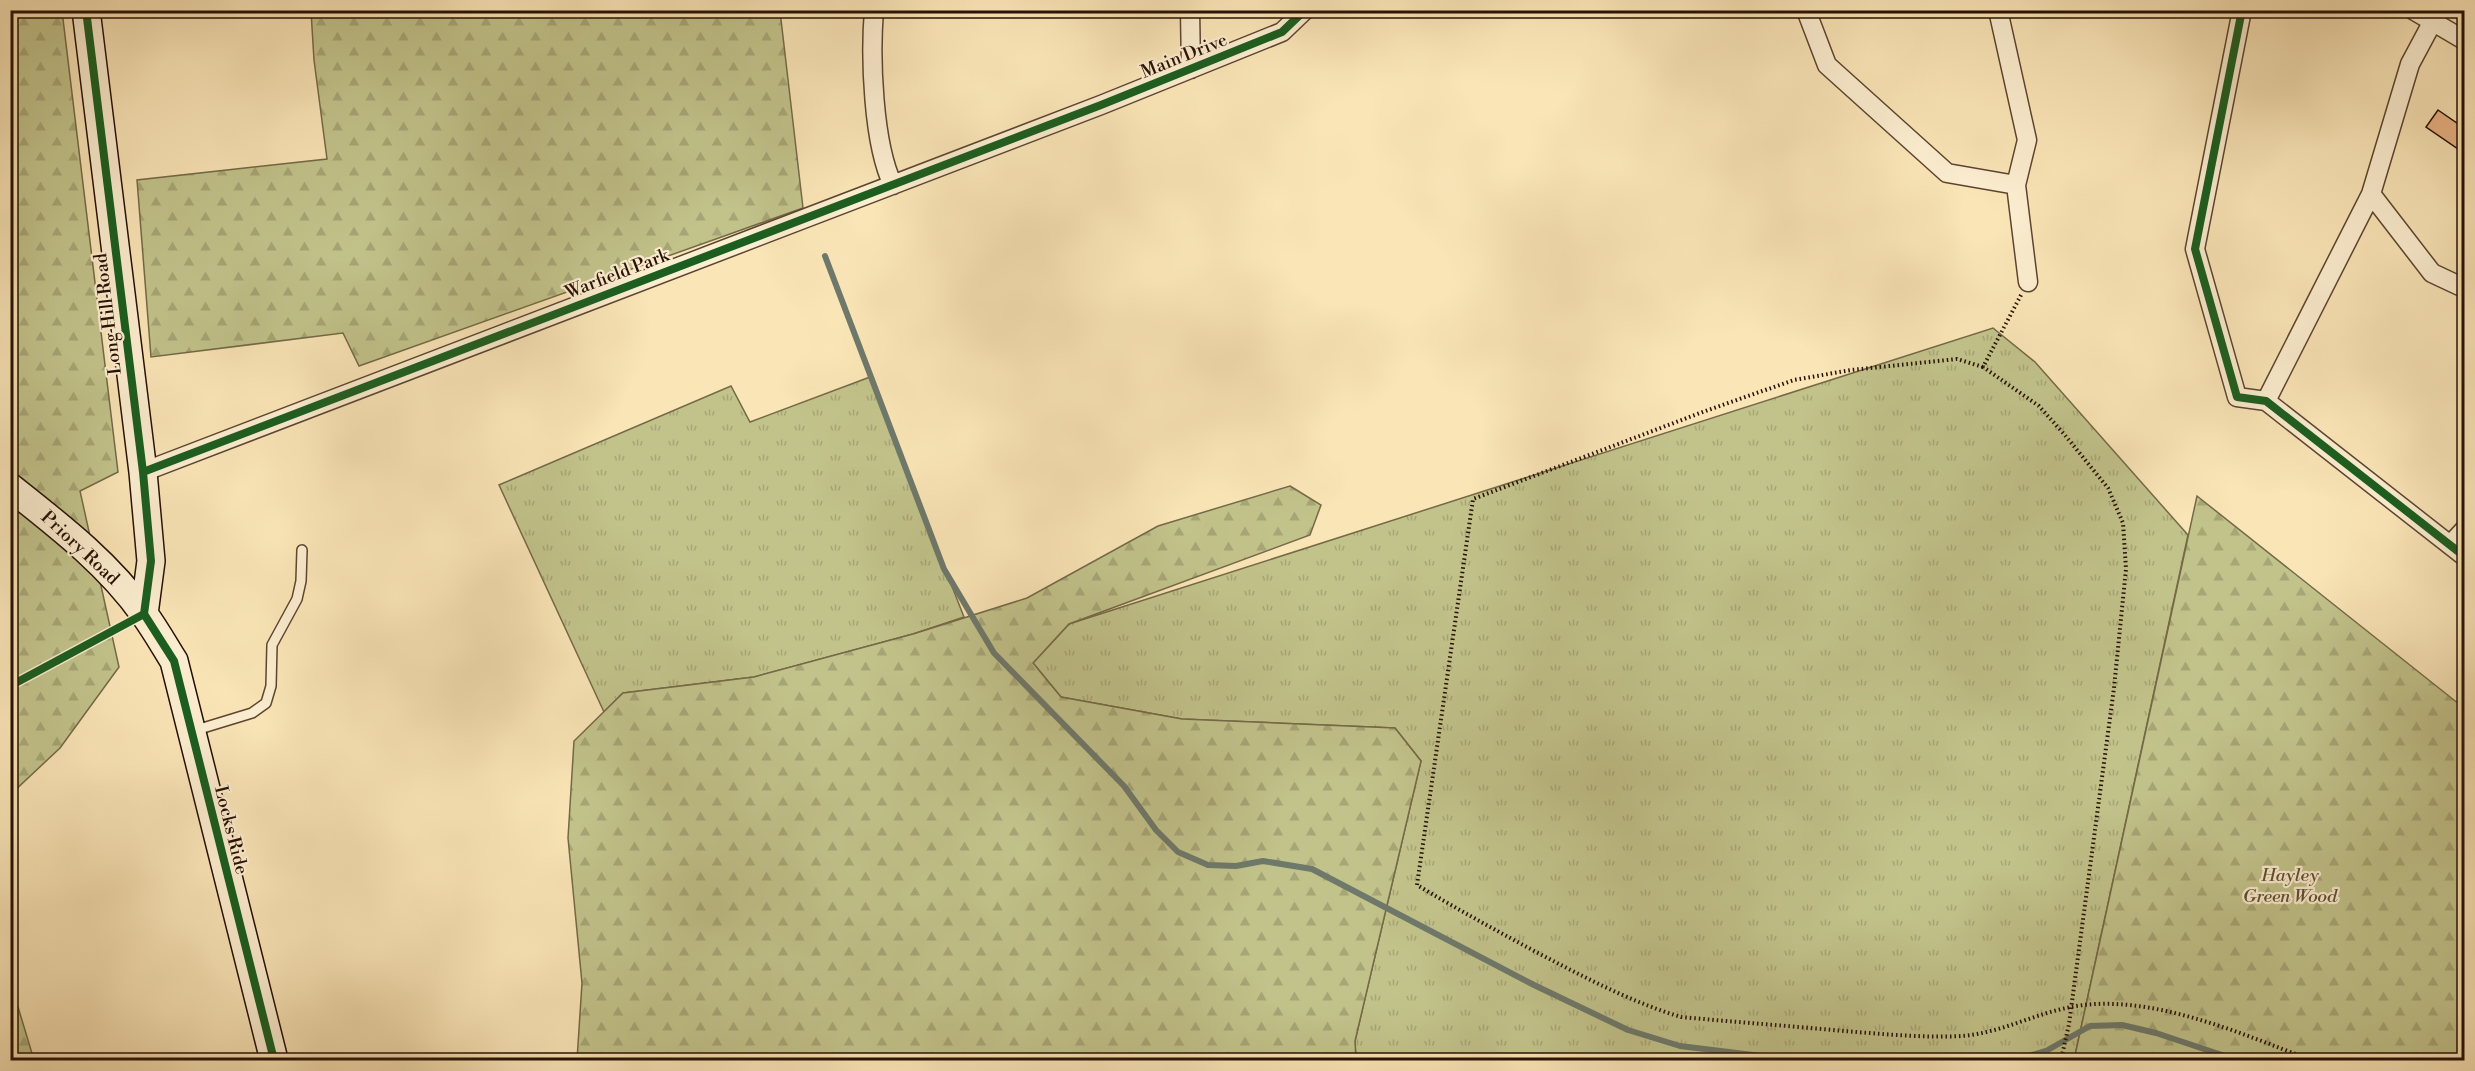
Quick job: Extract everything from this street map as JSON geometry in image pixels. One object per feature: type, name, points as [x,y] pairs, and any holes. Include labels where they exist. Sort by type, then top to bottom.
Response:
[{"type":"main road","name":"Long Hill Road","points":[[86,10],[143,472],[151,561],[144,614]]},
{"type":"main road","name":"Priory Road","points":[[10,487],[62,529],[107,571],[144,614]]},
{"type":"main road","name":"Locks Ride","points":[[144,614],[174,661],[274,1060]]},
{"type":"street","points":[[874,10],[871,65],[884,167],[893,185]]},
{"type":"street","points":[[1190,10],[1191,69]]},
{"type":"street","name":"Main Drive","points":[[1101,105],[1282,32],[1305,10]]},
{"type":"street","points":[[1806,10],[1827,65],[1947,173],[2016,185]]},
{"type":"street","points":[[1998,10],[2026,140],[2016,185],[2028,282]]},
{"type":"street","points":[[2242,10],[2195,249],[2237,397],[2266,401],[2458,550],[2464,530]]},
{"type":"street","points":[[2414,11],[2464,40]]},
{"type":"street","points":[[2266,401],[2371,194],[2410,64],[2433,21]]},
{"type":"street","name":"Warfield Park","points":[[143,472],[1101,105]]},
{"type":"street","points":[[2371,194],[2432,273],[2464,288]]},
{"type":"lane","points":[[191,732],[252,713],[266,703],[271,686],[272,645],[297,599],[301,581],[302,550]]},
{"type":"path","points":[[1983,367],[2028,282]]},
{"type":"path","points":[[2061,1058],[2072,1006],[2114,688],[2126,569],[2123,523],[2108,488],[2039,406],[1983,367],[1957,359],[1851,369],[1794,380],[1473,499],[1417,885],[1453,907],[1569,969],[1649,1008],[1681,1017],[1908,1036],[1963,1036],[1998,1030],[2037,1014],[2072,1006],[2100,1003],[2131,1004],[2207,1023],[2311,1060]]},
{"type":"green space","points":[[11,11],[62,11],[118,472],[80,491],[119,667],[60,748],[11,794]]},
{"type":"green space","points":[[311,11],[780,11],[803,208],[359,366],[343,333],[151,357],[137,180],[327,159],[314,60]]},
{"type":"green space","points":[[1993,328],[2035,362],[2188,535],[2074,1060],[1356,1060],[1355,1041],[1421,761],[1395,728],[1182,719],[1061,697],[1033,663],[1069,624]]},
{"type":"green space","points":[[870,377],[964,617],[913,634],[754,677],[623,693],[604,712],[499,485],[731,386],[750,422]]},
{"type":"green space","points":[[1290,486],[1321,505],[1310,535],[1069,624],[1033,663],[1061,697],[1182,719],[1395,728],[1421,761],[1355,1041],[1356,1060],[577,1060],[582,983],[568,838],[574,741],[623,693],[754,677],[913,634],[1027,598],[1158,526]]},
{"type":"green space","name":"Hayley Green Wood","points":[[2197,496],[2464,708],[2464,1060],[2074,1060]]},
{"type":"green space","points":[[11,1007],[18,1007],[34,1060],[11,1060]]},
{"type":"building","points":[[2438,110],[2464,128],[2464,153],[2426,127]]},
{"type":"waterway","points":[[825,256],[944,569],[994,653],[1124,786],[1156,830],[1178,852],[1208,865],[1236,866],[1263,861],[1312,869],[1534,985],[1628,1030],[1680,1046],[1795,1060]]},
{"type":"waterway","points":[[2015,1060],[2046,1051],[2090,1026],[2122,1025],[2156,1033],[2237,1060]]},
{"type":"cycle path","points":[[86,10],[143,472],[151,561],[144,614]]},
{"type":"cycle path","points":[[143,472],[1101,105],[1282,32],[1305,10]]},
{"type":"cycle path","points":[[2242,10],[2195,249],[2237,397],[2266,401],[2464,556]]},
{"type":"cycle path","points":[[144,614],[174,661],[274,1060]]},
{"type":"cycle path","points":[[10,686],[144,614]]}]
